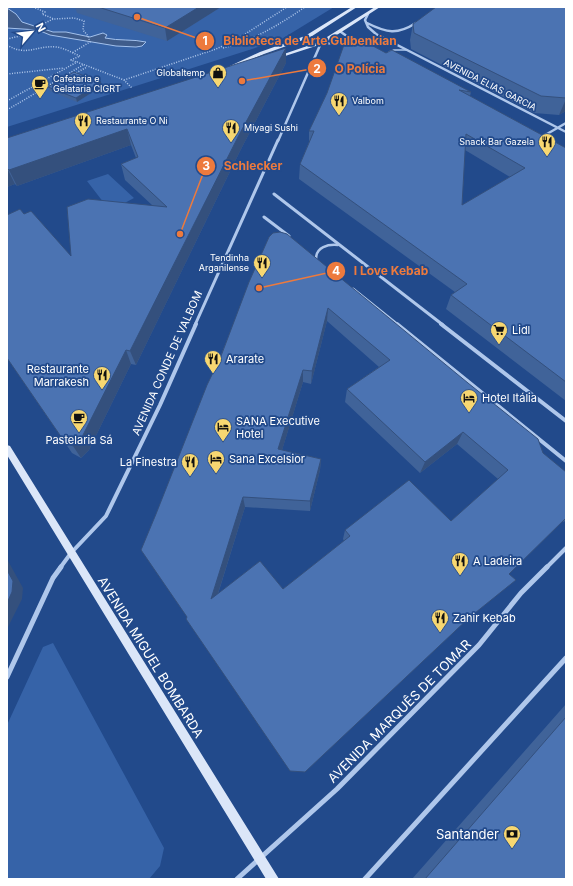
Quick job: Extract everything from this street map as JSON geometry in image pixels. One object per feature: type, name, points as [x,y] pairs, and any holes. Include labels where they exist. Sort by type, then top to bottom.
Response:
[{"type":"main road","points":[[229,67],[307,36],[355,7]]},
{"type":"main road","points":[[274,58],[321,43],[341,32],[378,7]]},
{"type":"main road","points":[[341,32],[338,25],[342,16]]},
{"type":"main road","points":[[321,43],[348,44],[363,47]]},
{"type":"main road","points":[[237,64],[259,61]]},
{"type":"main road","name":"AVENIDA MIGUEL BOMBARDA","points":[[7,448],[273,879]]},
{"type":"street","points":[[368,14],[365,20],[366,23],[384,31],[397,32],[408,29],[419,20]]},
{"type":"street","name":"AVENIDA ELIAS GARCIA","points":[[366,23],[372,31],[566,132]]},
{"type":"street","points":[[341,32],[357,43]]},
{"type":"street","name":"AVENIDA CONDE DE VALBOM","points":[[7,677],[53,578],[71,553],[106,516],[160,405],[321,43]]},
{"type":"street","points":[[543,142],[538,139],[566,123]]},
{"type":"street","points":[[274,194],[566,421]]},
{"type":"street","points":[[264,217],[292,239]]},
{"type":"street","points":[[310,254],[322,264]]},
{"type":"street","points":[[346,283],[566,461]]},
{"type":"street","name":"AVENIDA MARQUÊS DE TOMAR","points":[[238,879],[337,789],[479,645],[521,593],[566,548]]},
{"type":"street","points":[[365,879],[566,658]]},
{"type":"lane","points":[[387,55],[394,50],[407,50]]},
{"type":"lane","points":[[316,259],[316,255],[321,247],[332,244],[338,245]]},
{"type":"path","points":[[33,7],[45,12],[42,14],[54,19]]},
{"type":"path","points":[[124,80],[216,49],[236,40],[287,7]]},
{"type":"path","points":[[216,49],[244,43],[275,28],[305,7]]},
{"type":"path","points":[[7,39],[28,34],[44,26],[41,25],[54,19],[74,18],[84,21],[82,30],[88,36],[90,42],[72,53]]},
{"type":"path","points":[[7,45],[13,50],[31,51],[56,47],[80,56],[72,60],[124,80],[132,88]]},
{"type":"path","points":[[7,101],[77,62]]},
{"type":"path","points":[[7,110],[84,65]]},
{"type":"path","points":[[64,76],[68,78],[88,66]]},
{"type":"path","points":[[7,74],[67,68]]},
{"type":"shaded area","points":[[7,7],[334,7],[280,40],[7,127]]},
{"type":"shaded area","points":[[7,8],[16,14],[22,22],[53,32],[66,32],[90,37],[103,33],[107,35],[105,38],[146,42],[142,46],[136,47],[116,46],[50,35],[38,30],[7,28]]},
{"type":"shaded area","points":[[108,174],[134,198],[117,207],[107,207],[87,181]]},
{"type":"shaded area","points":[[53,643],[164,848],[160,866],[149,879],[7,879],[7,725],[43,647]]},
{"type":"building","points":[[98,7],[199,7],[165,28]]},
{"type":"building","points":[[436,7],[566,7],[566,98],[541,96],[414,33],[413,24]]},
{"type":"building","points":[[346,39],[360,39],[386,53],[392,50],[471,92],[459,90],[566,148],[566,382],[451,295],[467,284],[300,164],[314,131],[309,131],[327,93]],"holes":[[[466,134],[525,168],[462,205]]]},
{"type":"building","points":[[286,48],[239,135],[130,351],[126,350],[82,437],[73,446],[64,441],[7,358],[7,215],[20,209],[24,214],[31,211],[71,256],[67,207],[88,199],[167,207],[121,164],[138,157],[127,129],[9,170],[7,168],[7,138]]},
{"type":"building","points":[[74,72],[101,82],[76,98],[48,87]]},
{"type":"building","points":[[280,232],[287,234],[538,439],[543,453],[566,472],[566,518],[509,574],[516,580],[470,617],[305,772],[290,771],[186,619],[187,617],[141,550],[207,385],[221,356],[249,282],[269,237],[273,233]],"holes":[[[328,308],[390,360],[347,389],[425,462],[463,432],[508,470],[451,521],[409,480],[345,530],[350,536],[283,589],[260,561],[211,599],[243,497],[310,501],[321,459],[278,449],[303,370],[312,371]]]},
{"type":"building","points":[[7,570],[13,581],[12,592],[7,603]]},
{"type":"building","points":[[566,717],[566,879],[425,879]]},
{"type":"place","name":"Biblioteca de Arte Gulbenkian","points":[[137,17]]},
{"type":"place","name":"O Polícia","points":[[242,81]]},
{"type":"place","name":"Globaltemp","points":[[218,88]]},
{"type":"place","name":"Cafetaria e Gelataria CIGRT","points":[[40,99]]},
{"type":"place","name":"Valbom","points":[[339,116]]},
{"type":"place","name":"Restaurante O Ni","points":[[83,136]]},
{"type":"place","name":"Miyagi Sushi","points":[[231,143]]},
{"type":"place","name":"Snack Bar Gazela","points":[[547,157]]},
{"type":"place","name":"Schlecker","points":[[180,234]]},
{"type":"place","name":"Tendinha Arganilense","points":[[262,278]]},
{"type":"place","name":"I Love Kebab","points":[[259,288]]},
{"type":"place","name":"Lidl","points":[[499,345]]},
{"type":"place","name":"Ararate","points":[[213,374]]},
{"type":"place","name":"Restaurante Marrakesh","points":[[102,390]]},
{"type":"place","name":"Hotel Itália","points":[[469,413]]},
{"type":"place","name":"Pastelaria Sá","points":[[79,433]]},
{"type":"place","name":"SANA Executive Hotel","points":[[223,442]]},
{"type":"place","name":"Sana Excelsior","points":[[216,474]]},
{"type":"place","name":"La Finestra","points":[[190,477]]},
{"type":"place","name":"A Ladeira","points":[[460,576]]},
{"type":"place","name":"Zahir Kebab","points":[[440,633]]},
{"type":"place","name":"Santander","points":[[512,849]]}]
